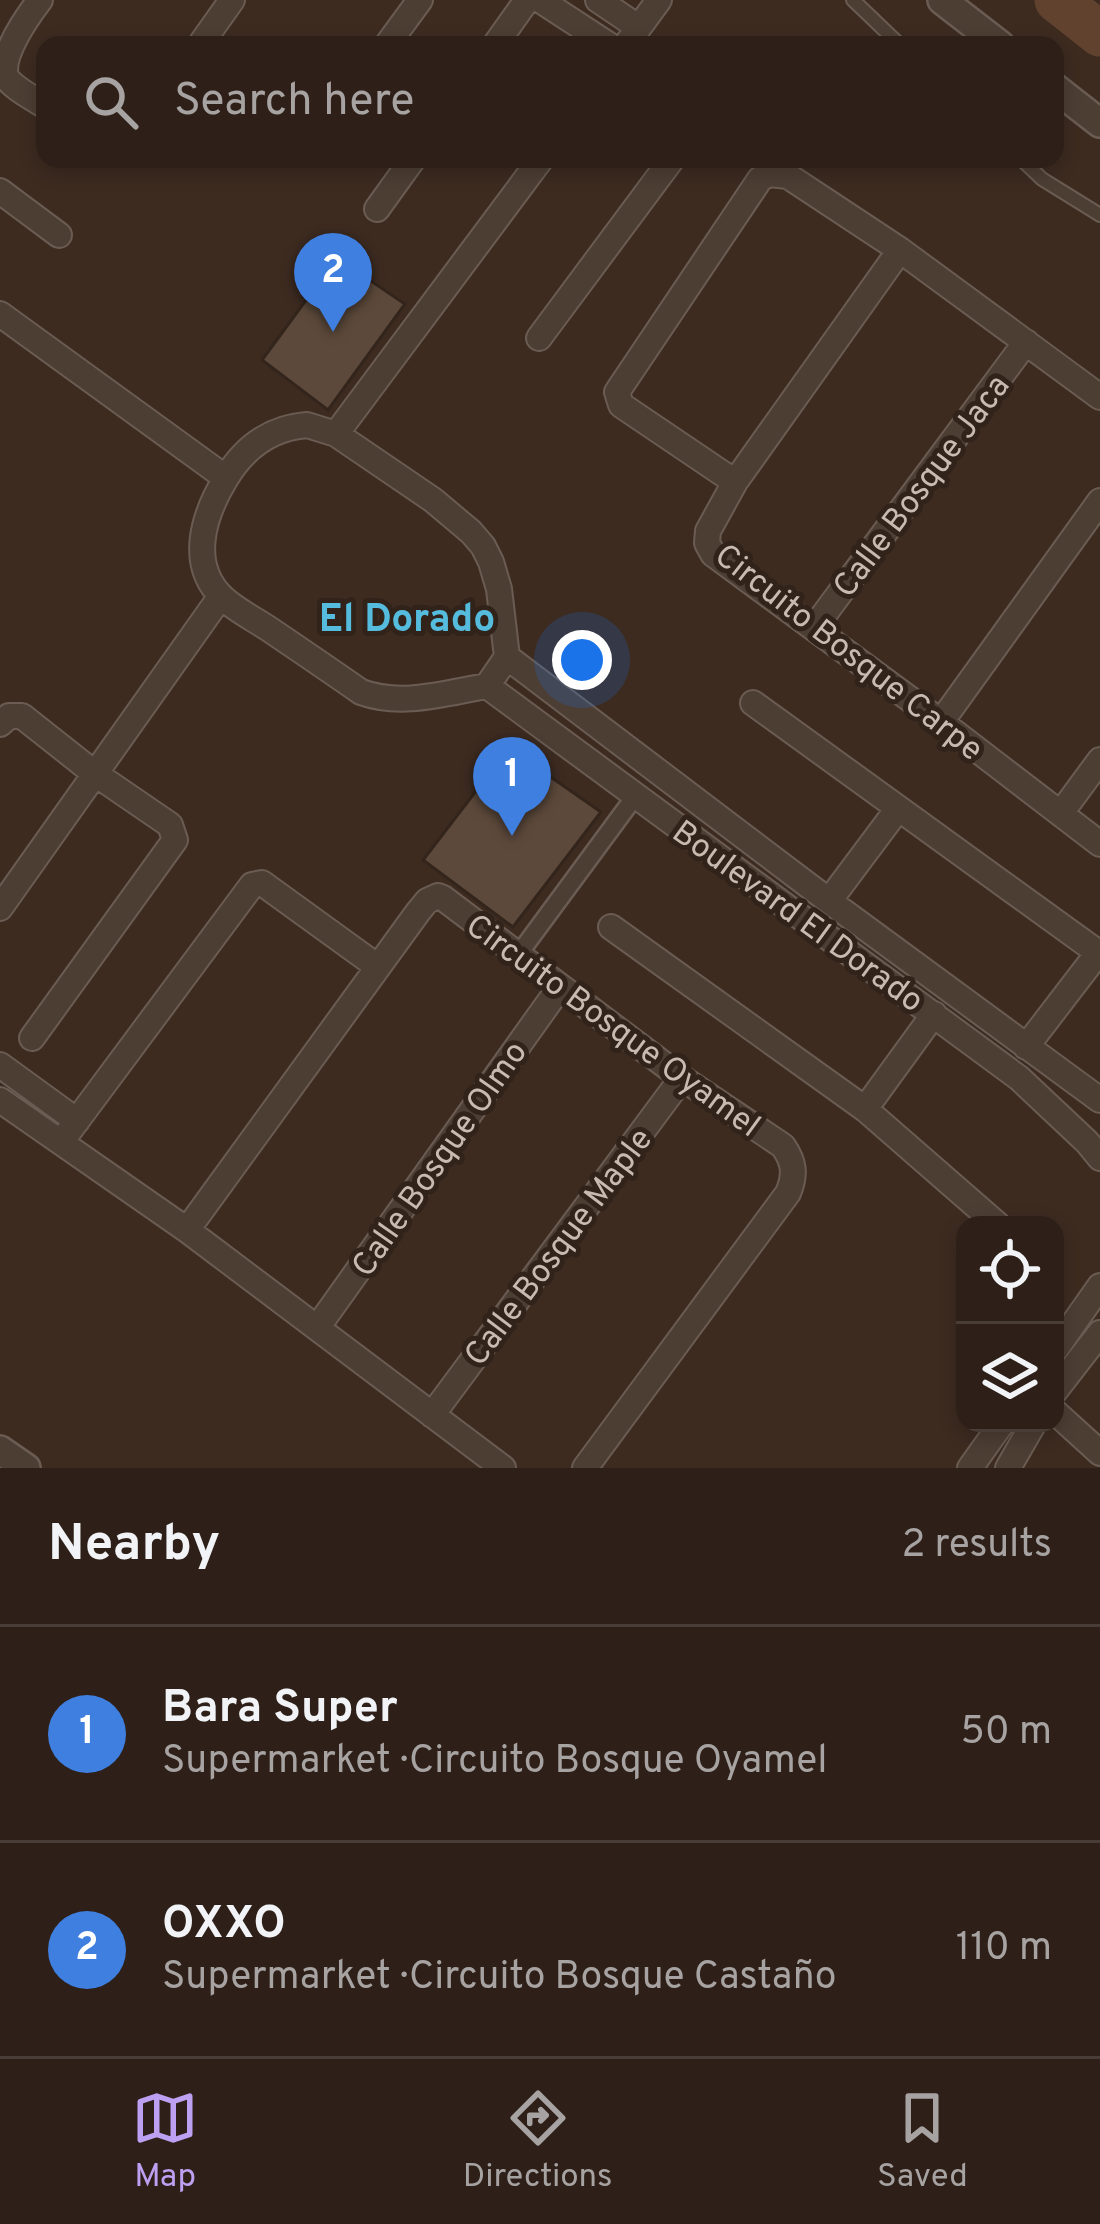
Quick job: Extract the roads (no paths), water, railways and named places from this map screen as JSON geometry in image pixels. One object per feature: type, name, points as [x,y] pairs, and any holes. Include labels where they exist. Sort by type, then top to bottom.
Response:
[{"type":"street","points":[[36,100],[8,80],[3,68],[6,49],[40,0]]},
{"type":"street","points":[[211,36],[232,0]]},
{"type":"street","points":[[394,36],[420,0]]},
{"type":"street","points":[[501,36],[527,0]]},
{"type":"street","points":[[539,0],[595,36]]},
{"type":"street","points":[[598,0],[632,36],[659,0]]},
{"type":"street","points":[[942,0],[988,36]]},
{"type":"street","points":[[1064,95],[1100,123]]},
{"type":"street","points":[[377,209],[407,168]]},
{"type":"street","points":[[336,434],[534,168]]},
{"type":"street","points":[[539,338],[665,168]]},
{"type":"street","points":[[735,482],[617,398],[619,386],[764,176],[788,176],[900,250],[1100,397]]},
{"type":"street","points":[[0,191],[59,236]]},
{"type":"street","name":"Circuito Bosque Carpe","points":[[900,250],[735,482],[708,531],[709,548],[1100,844]]},
{"type":"street","points":[[1,318],[226,478]]},
{"type":"street","name":"Calle Bosque Jaca","points":[[814,628],[1026,342]]},
{"type":"street","points":[[308,425],[336,434],[433,500],[483,546],[499,589],[507,657],[487,686],[397,701],[379,699],[220,596],[203,564],[201,549],[202,531],[226,478],[248,450],[286,426],[308,425]]},
{"type":"street","points":[[941,722],[1100,501]]},
{"type":"street","points":[[0,908],[220,596]]},
{"type":"street","name":"Boulevard El Dorado","points":[[507,657],[1100,1100]]},
{"type":"street","name":"Boulevard El Dorado","points":[[487,686],[1019,1078],[1096,1149]]},
{"type":"street","points":[[752,703],[1099,953],[1026,1047]]},
{"type":"street","points":[[0,724],[9,716],[22,716],[170,825],[175,840],[32,1039]]},
{"type":"street","points":[[1061,813],[1100,760]]},
{"type":"street","points":[[518,955],[636,795]]},
{"type":"street","points":[[829,901],[897,810]]},
{"type":"street","points":[[61,1142],[252,885],[262,883],[378,967]]},
{"type":"street","name":"Circuito Bosque Oyamel","points":[[188,1230],[427,901],[438,896],[682,1078],[783,1146],[794,1163],[792,1184],[585,1468]]},
{"type":"street","points":[[611,927],[865,1109],[988,1216]]},
{"type":"street","name":"Calle Bosque Olmo","points":[[317,1328],[560,987]]},
{"type":"street","points":[[865,1109],[934,1014]]},
{"type":"street","points":[[0,1065],[77,1120]]},
{"type":"street","name":"Calle Bosque Maple","points":[[432,1414],[682,1078]]},
{"type":"street","points":[[0,1100],[188,1230],[503,1468]]},
{"type":"street","points":[[1064,1337],[1100,1286]]},
{"type":"street","points":[[1064,1379],[1100,1333]]},
{"type":"street","points":[[1064,1420],[1100,1453]]},
{"type":"street","points":[[970,1468],[996,1432]]},
{"type":"street","points":[[1008,1468],[1029,1432]]},
{"type":"street","points":[[0,1450],[26,1468]]},
{"type":"lane","points":[[853,0],[891,36]]},
{"type":"lane","points":[[1030,168],[1100,215]]},
{"type":"waterway","points":[[1057,0],[1100,34]]},
{"type":"place","name":"OXXO","points":[[333,332]]},
{"type":"place","name":"Bara Super","points":[[512,836]]},
{"type":"district","name":"El Dorado","points":[[407,617]]}]
